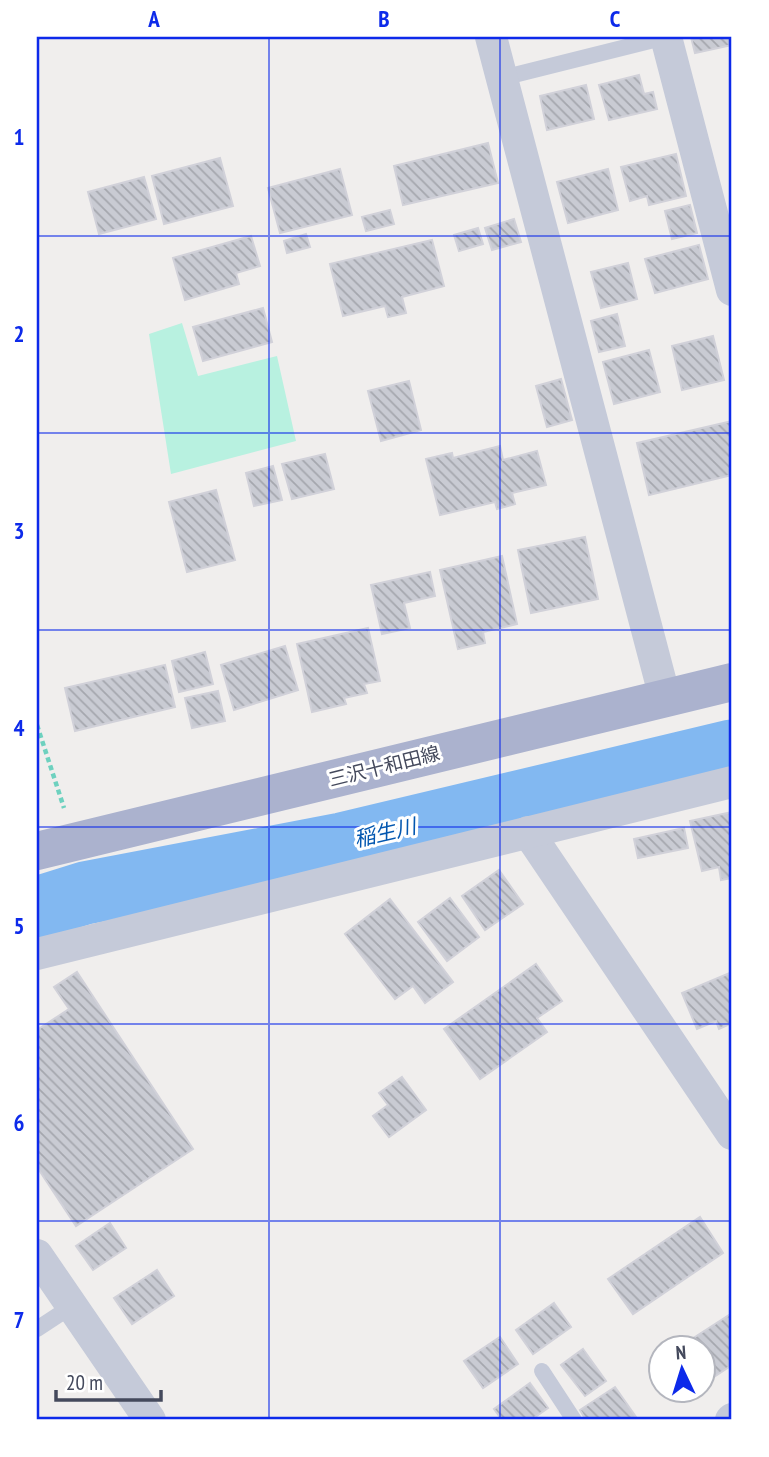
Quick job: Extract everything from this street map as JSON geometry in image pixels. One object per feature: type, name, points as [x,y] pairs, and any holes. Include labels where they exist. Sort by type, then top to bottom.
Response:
[{"type":"main road","name":"三沢十和田線","points":[[37,851],[732,682]]},
{"type":"street","points":[[491,37],[665,698]]},
{"type":"street","points":[[666,37],[732,290]]},
{"type":"street","points":[[37,954],[732,782]]},
{"type":"street","points":[[528,832],[732,1134]]},
{"type":"street","points":[[37,1255],[150,1420]]},
{"type":"lane","points":[[502,78],[666,37]]},
{"type":"lane","points":[[37,1329],[72,1306]]},
{"type":"lane","points":[[542,1371],[574,1420]]},
{"type":"path","points":[[37,725],[75,842]]},
{"type":"green space","points":[[182,323],[198,376],[277,356],[296,441],[171,474],[149,334]]},
{"type":"building","points":[[691,37],[732,37],[732,45],[695,53]]},
{"type":"building","points":[[639,75],[644,94],[653,92],[657,109],[609,120],[599,85]]},
{"type":"building","points":[[586,85],[594,119],[547,130],[540,96]]},
{"type":"building","points":[[488,143],[498,183],[403,205],[394,166]]},
{"type":"building","points":[[676,154],[686,196],[649,205],[647,196],[630,201],[621,167]]},
{"type":"building","points":[[220,158],[233,206],[164,224],[152,176]]},
{"type":"building","points":[[340,169],[352,215],[280,233],[268,188]]},
{"type":"building","points":[[608,169],[618,210],[568,223],[557,182]]},
{"type":"building","points":[[144,177],[156,219],[99,234],[88,192]]},
{"type":"building","points":[[690,205],[697,233],[672,239],[665,211]]},
{"type":"building","points":[[390,210],[394,224],[366,231],[362,217]]},
{"type":"building","points":[[514,219],[521,242],[492,250],[485,228]]},
{"type":"building","points":[[478,228],[483,244],[459,251],[454,235]]},
{"type":"building","points":[[306,234],[310,247],[287,253],[284,241]]},
{"type":"building","points":[[251,236],[260,266],[236,273],[239,284],[185,300],[173,258]]},
{"type":"building","points":[[432,240],[444,286],[402,297],[406,313],[388,317],[385,306],[343,316],[330,264]]},
{"type":"building","points":[[699,245],[708,279],[655,293],[645,259]]},
{"type":"building","points":[[628,263],[637,299],[601,308],[591,272]]},
{"type":"building","points":[[263,308],[272,342],[203,361],[193,327]]},
{"type":"building","points":[[617,314],[625,346],[599,352],[591,321]]},
{"type":"building","points":[[713,336],[724,380],[682,390],[672,346]]},
{"type":"building","points":[[649,350],[660,392],[614,404],[603,362]]},
{"type":"building","points":[[561,379],[572,420],[547,427],[536,386]]},
{"type":"building","points":[[409,381],[421,430],[381,441],[368,391]]},
{"type":"building","points":[[732,421],[732,475],[649,495],[637,443]]},
{"type":"building","points":[[500,446],[503,460],[537,451],[546,485],[512,493],[515,504],[497,509],[495,502],[440,515],[426,459],[452,453],[453,458]]},
{"type":"building","points":[[325,454],[334,489],[292,499],[282,464]]},
{"type":"building","points":[[273,466],[282,500],[254,506],[246,473]]},
{"type":"building","points":[[216,490],[235,560],[187,572],[169,502]]},
{"type":"building","points":[[585,537],[598,599],[531,613],[518,550]]},
{"type":"building","points":[[502,556],[517,624],[483,632],[485,643],[458,649],[440,570]]},
{"type":"building","points":[[430,572],[435,596],[404,603],[410,628],[382,634],[371,585]]},
{"type":"building","points":[[368,628],[380,681],[364,684],[367,693],[344,698],[346,704],[312,712],[297,644]]},
{"type":"building","points":[[285,646],[298,690],[234,710],[221,665]]},
{"type":"building","points":[[205,652],[213,684],[179,692],[172,661]]},
{"type":"building","points":[[165,665],[175,707],[75,731],[65,688]]},
{"type":"building","points":[[218,691],[225,721],[192,728],[185,698]]},
{"type":"building","points":[[732,812],[732,878],[721,880],[719,867],[702,871],[690,821]]},
{"type":"building","points":[[684,828],[688,848],[638,858],[634,839]]},
{"type":"building","points":[[499,870],[523,904],[485,930],[462,896]]},
{"type":"building","points":[[450,898],[479,937],[447,961],[418,922]]},
{"type":"building","points":[[390,899],[453,982],[425,1003],[413,986],[395,999],[345,934]]},
{"type":"building","points":[[536,964],[562,1001],[537,1018],[547,1032],[480,1079],[444,1029]]},
{"type":"building","points":[[77,972],[193,1149],[76,1226],[37,1167],[37,1030],[69,1009],[54,987]]},
{"type":"building","points":[[732,972],[732,1023],[719,1029],[716,1021],[697,1029],[682,993]]},
{"type":"building","points":[[402,1077],[426,1110],[389,1137],[373,1116],[388,1105],[379,1093]]},
{"type":"building","points":[[700,1217],[723,1253],[633,1314],[608,1279]]},
{"type":"building","points":[[110,1223],[126,1248],[93,1270],[76,1246]]},
{"type":"building","points":[[157,1270],[174,1296],[132,1324],[114,1298]]},
{"type":"building","points":[[554,1303],[571,1327],[533,1354],[516,1330]]},
{"type":"building","points":[[732,1313],[732,1365],[716,1376],[716,1334],[700,1334]]},
{"type":"building","points":[[500,1337],[518,1364],[483,1388],[464,1361]]},
{"type":"building","points":[[583,1349],[606,1381],[585,1396],[561,1365]]},
{"type":"building","points":[[530,1383],[548,1408],[531,1420],[502,1420],[494,1409]]},
{"type":"building","points":[[615,1387],[636,1417],[631,1420],[586,1420],[580,1410]]},
{"type":"waterway","name":"稲生川","points":[[37,908],[85,893],[342,844],[732,751]]}]
